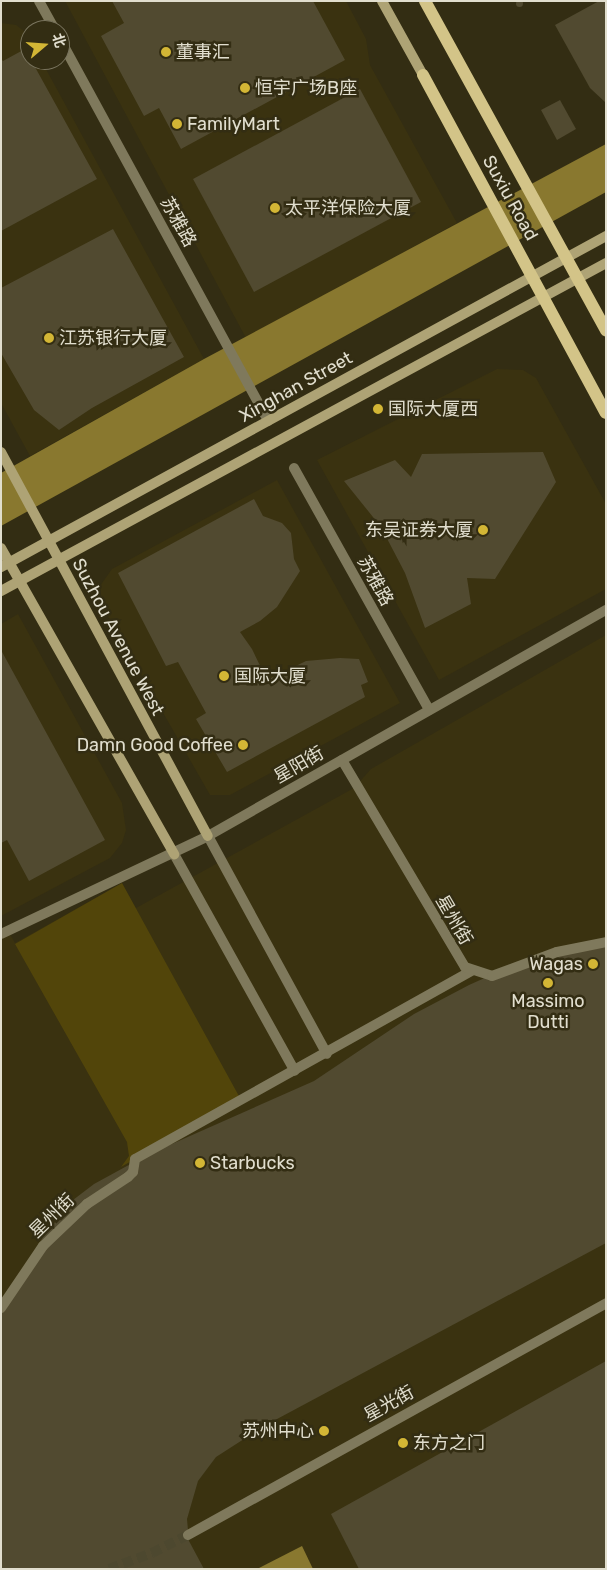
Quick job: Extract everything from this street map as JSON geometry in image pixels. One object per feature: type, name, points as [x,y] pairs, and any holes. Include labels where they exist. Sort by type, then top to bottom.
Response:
[{"type":"main road","name":"Suxiu Road","points":[[382,1],[606,413]]},
{"type":"main road","name":"Suxiu Road","points":[[425,1],[606,330]]},
{"type":"main road","name":"Xinghan Street","points":[[5,565],[606,236]]},
{"type":"main road","points":[[1,591],[606,263]]},
{"type":"main road","name":"Suzhou Avenue West","points":[[3,456],[208,836]]},
{"type":"main road","points":[[1,548],[5,565],[20,581],[174,854]]},
{"type":"street","points":[[40,1],[50,20]]},
{"type":"street","name":"苏雅路","points":[[70,57],[268,421]]},
{"type":"street","name":"苏雅路","points":[[294,468],[429,710]]},
{"type":"street","name":"星阳街","points":[[1,934],[174,854],[208,836],[606,610]]},
{"type":"street","name":"星州街","points":[[342,760],[460,962],[472,970],[492,976],[557,952],[606,942]]},
{"type":"street","points":[[208,836],[327,1054]]},
{"type":"street","points":[[174,854],[295,1071],[472,970]]},
{"type":"street","name":"星州街","points":[[1,1308],[18,1279],[47,1241],[87,1204],[128,1177],[133,1172],[135,1159],[295,1071]]},
{"type":"street","name":"星光街","points":[[188,1535],[606,1303]]},
{"type":"shaded area","points":[[65,1],[346,1],[366,39],[370,65],[457,223],[246,338]]},
{"type":"shaded area","points":[[1,23],[16,25],[20,28],[20,70],[46,70],[204,359],[30,456],[1,403]]},
{"type":"shaded area","points":[[606,144],[606,192],[1,526],[1,473],[204,359]]},
{"type":"shaded area","name":"东吴证券大厦","points":[[497,369],[523,370],[536,378],[606,504],[606,589],[439,680],[317,460]]},
{"type":"shaded area","name":"国际大厦","points":[[277,480],[400,703],[230,795],[210,795],[102,606],[100,586],[112,569]]},
{"type":"shaded area","points":[[18,614],[122,803],[126,830],[122,843],[110,858],[1,916],[1,624]]},
{"type":"shaded area","name":"苏州中心","points":[[606,635],[606,1569],[1,1569],[1,932],[7,929],[15,943],[122,883],[136,908],[354,788],[371,769]]},
{"type":"shaded area","points":[[122,883],[240,1098],[121,1167],[129,1156],[127,1142],[15,944]]},
{"type":"shaded area","points":[[302,1546],[313,1569],[259,1568]]},
{"type":"building","points":[[519,-1],[523,3],[519,7],[515,3]]},
{"type":"building","points":[[112,1],[313,1],[345,60],[181,149],[159,108],[144,116],[101,36],[124,23]]},
{"type":"building","points":[[599,1],[606,1],[606,103],[590,88],[555,25]]},
{"type":"building","points":[[20,52],[20,70],[37,70],[97,179],[1,231],[1,59],[3,61]]},
{"type":"building","name":"太平洋保险大厦","points":[[360,89],[421,202],[254,292],[193,179]]},
{"type":"building","points":[[560,100],[576,129],[557,140],[541,110]]},
{"type":"building","points":[[113,229],[184,357],[92,408],[59,430],[34,410],[1,353],[1,288]]},
{"type":"building","points":[[543,452],[556,482],[495,579],[467,578],[471,604],[425,628],[405,573],[381,527],[344,481],[395,460],[411,477],[422,454]]},
{"type":"building","points":[[254,499],[263,516],[282,523],[291,533],[294,559],[300,571],[277,607],[260,621],[240,632],[252,649],[267,680],[306,661],[340,658],[359,659],[368,682],[361,685],[365,697],[227,772],[196,719],[206,713],[178,662],[166,666],[118,573]]},
{"type":"building","points":[[1,650],[105,840],[29,881],[7,840],[1,843]]},
{"type":"building","points":[[606,943],[606,1243],[264,1426],[216,1457],[198,1481],[187,1519],[189,1541],[204,1569],[1,1569],[1,1306],[43,1237],[73,1200],[94,1184],[147,1155],[314,1081],[414,1014],[469,985],[509,967]]},
{"type":"building","points":[[606,1361],[606,1569],[359,1569],[331,1514]]},
{"type":"tunnel","points":[[109,1569],[152,1553],[188,1535]]},
{"type":"place","name":"董事汇","points":[[166,52]]},
{"type":"place","name":"恒宇广场B座","points":[[245,88]]},
{"type":"place","name":"FamilyMart","points":[[177,124]]},
{"type":"place","name":"太平洋保险大厦","points":[[275,208]]},
{"type":"place","name":"江苏银行大厦","points":[[49,338]]},
{"type":"place","name":"国际大厦西","points":[[378,409]]},
{"type":"place","name":"东吴证券大厦","points":[[483,530]]},
{"type":"place","name":"国际大厦","points":[[224,676]]},
{"type":"place","name":"Damn Good Coffee","points":[[243,745]]},
{"type":"place","name":"Wagas","points":[[593,964]]},
{"type":"place","name":"Massimo Dutti","points":[[548,983]]},
{"type":"place","name":"Starbucks","points":[[200,1163]]},
{"type":"place","name":"苏州中心","points":[[324,1431]]},
{"type":"place","name":"东方之门","points":[[403,1443]]}]
